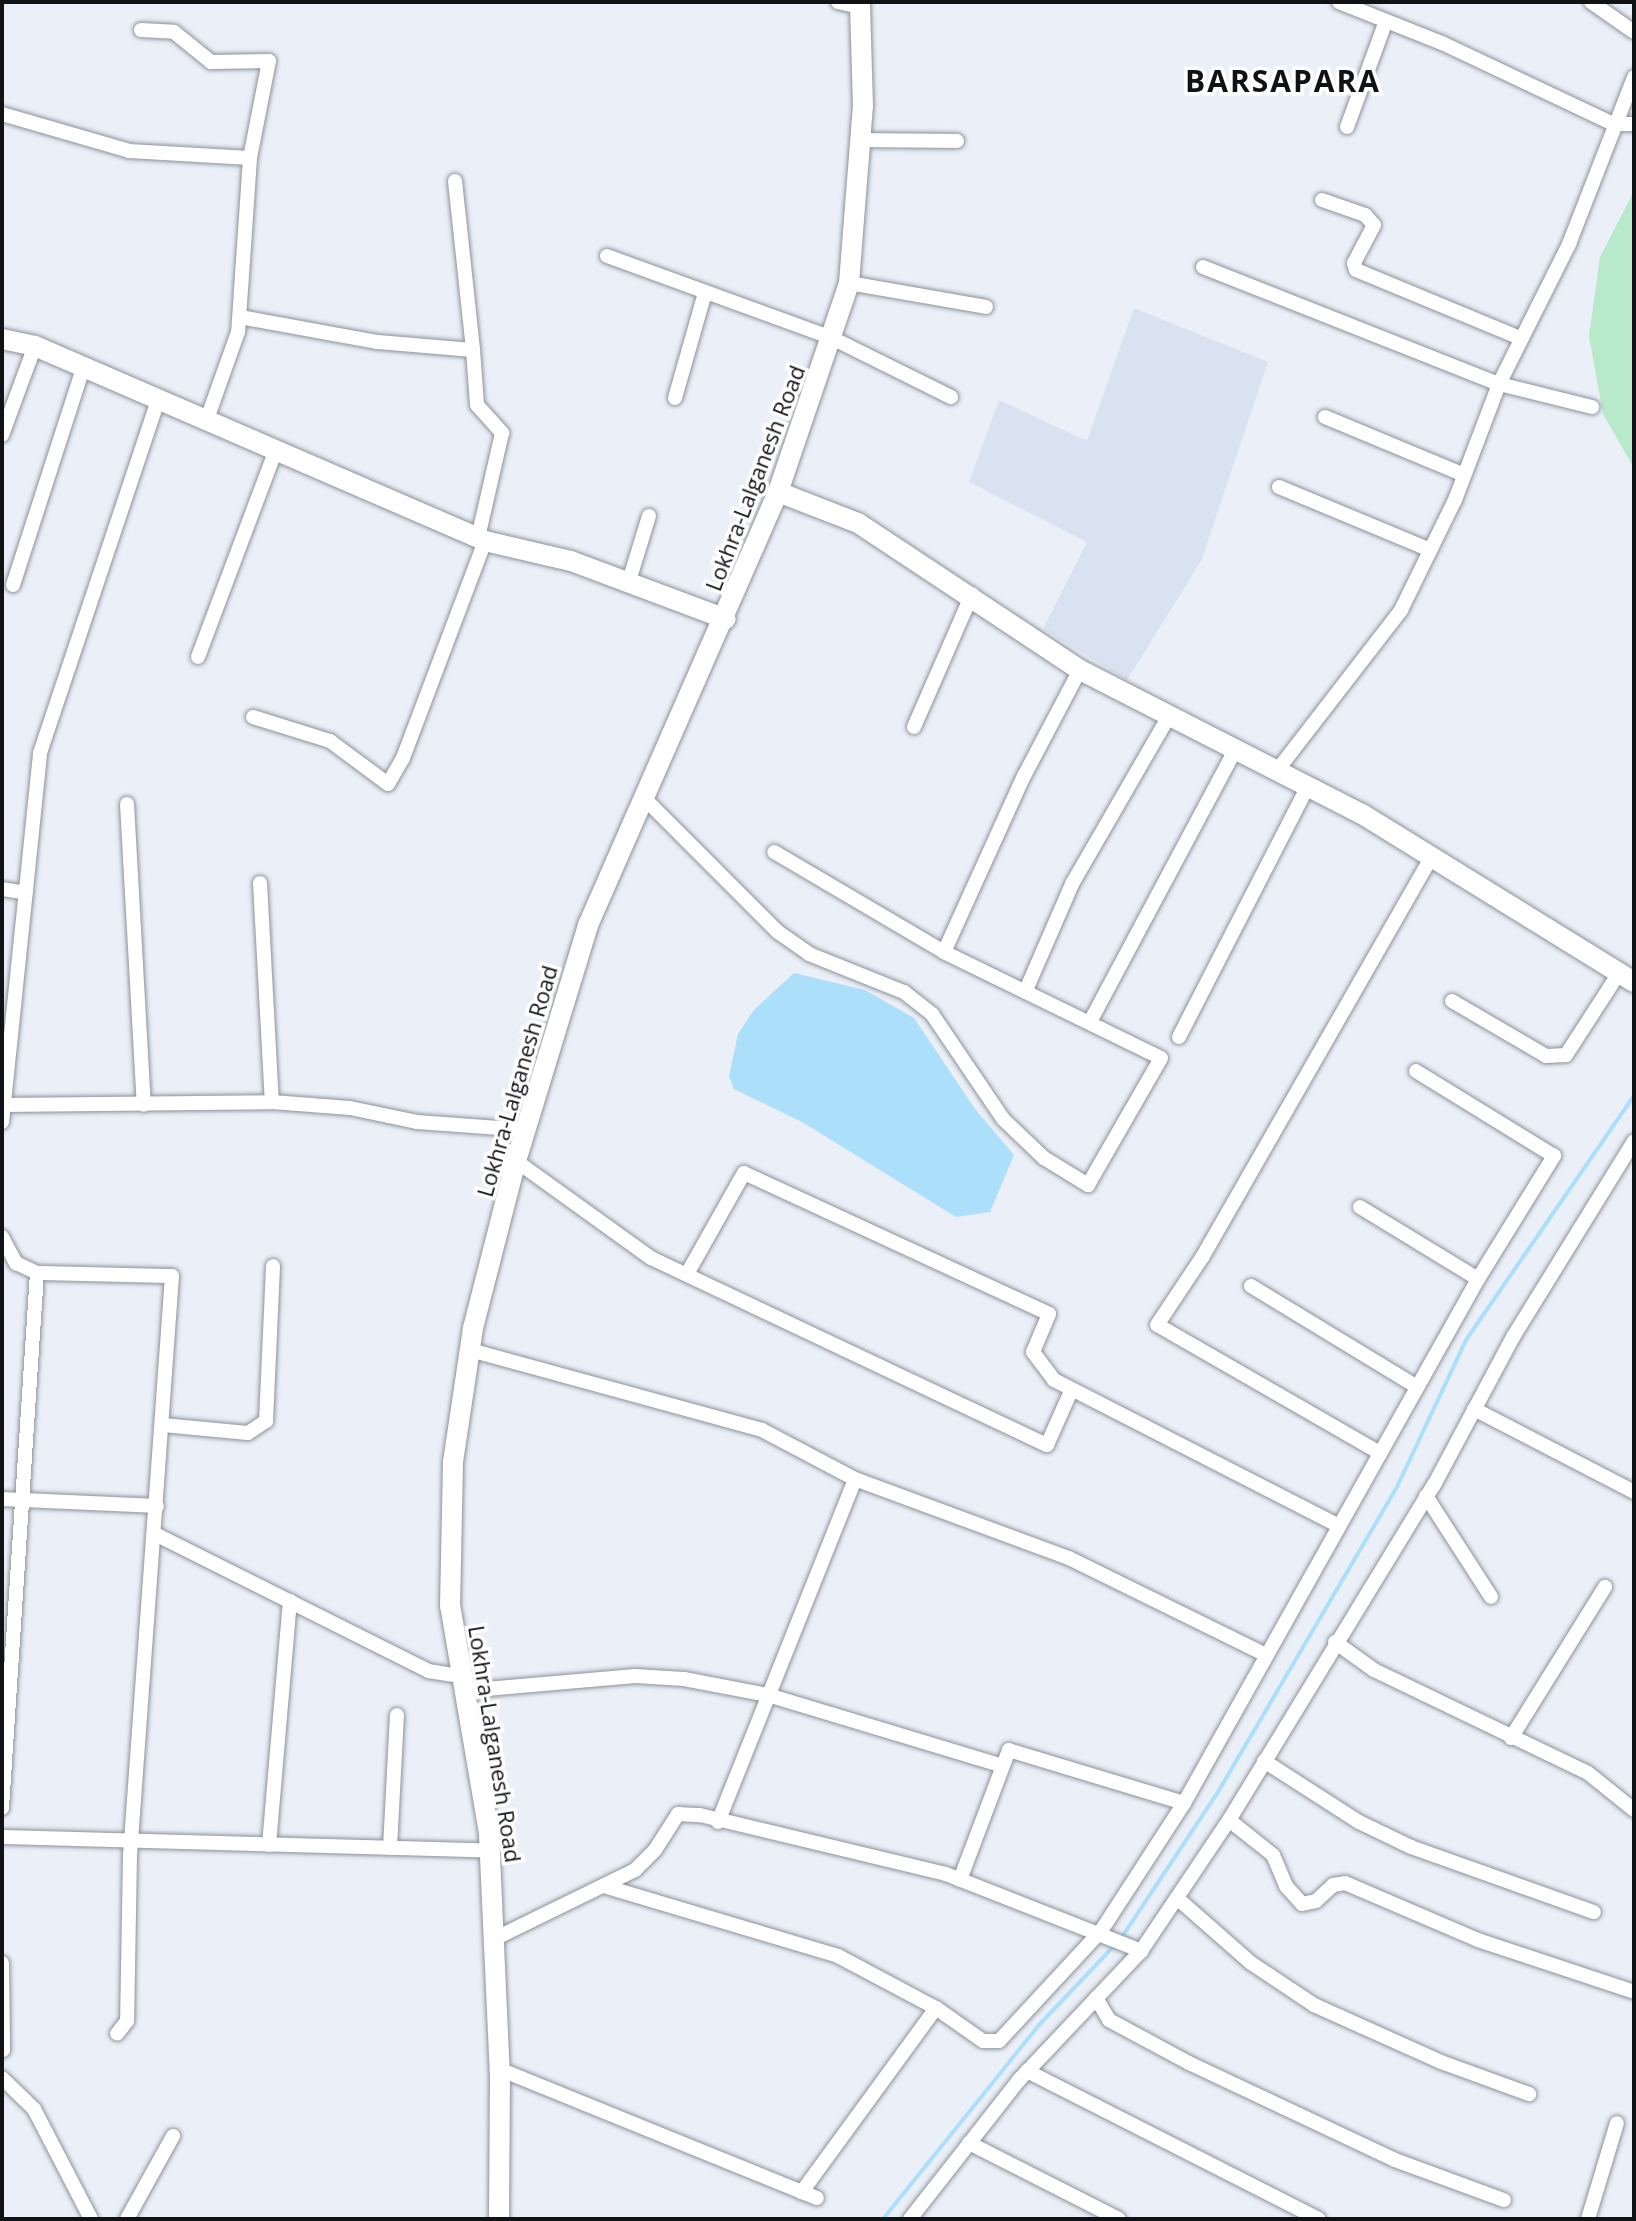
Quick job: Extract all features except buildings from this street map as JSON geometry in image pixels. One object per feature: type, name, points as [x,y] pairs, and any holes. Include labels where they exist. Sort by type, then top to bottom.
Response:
[{"type":"main road","name":"Lokhra-Lalganesh Road","points":[[504,2217],[490,1851],[450,1606],[453,1462],[470,1350],[516,1161],[588,925],[726,619],[778,492],[849,283],[861,140],[860,4]]},
{"type":"main road","points":[[2,339],[35,346],[481,540],[629,581],[726,619]]},
{"type":"main road","points":[[778,492],[858,523],[972,594],[1080,670],[1307,788],[1431,858],[1627,978]]},
{"type":"street","points":[[838,2],[860,4]]},
{"type":"street","points":[[1339,2],[1613,124],[1634,124]]},
{"type":"street","points":[[1591,2],[1634,32]]},
{"type":"street","points":[[1347,127],[1386,21]]},
{"type":"street","points":[[141,30],[174,32],[211,62],[269,61],[250,158],[240,317],[206,422]]},
{"type":"street","points":[[1276,772],[1399,615],[1464,475],[1520,338],[1569,244],[1604,162],[1613,124],[1634,77]]},
{"type":"street","points":[[2,114],[129,151],[250,158]]},
{"type":"street","points":[[861,140],[957,141]]},
{"type":"street","points":[[253,717],[330,741],[388,784],[403,758],[481,540],[502,431],[477,405],[455,181]]},
{"type":"street","points":[[1322,200],[1365,215],[1374,225],[1354,263],[1356,270],[1520,338]]},
{"type":"street","points":[[607,256],[832,338],[951,397]]},
{"type":"street","points":[[1203,267],[1499,384],[1592,407]]},
{"type":"street","points":[[849,283],[986,307]]},
{"type":"street","points":[[675,398],[705,293]]},
{"type":"street","points":[[240,317],[378,342],[473,350]]},
{"type":"street","points":[[2,435],[35,346]]},
{"type":"street","points":[[13,585],[83,368]]},
{"type":"street","points":[[2,1122],[40,753],[158,401]]},
{"type":"street","points":[[1325,417],[1464,475]]},
{"type":"street","points":[[198,657],[275,452]]},
{"type":"street","points":[[1279,487],[1430,550]]},
{"type":"street","points":[[629,581],[649,516]]},
{"type":"street","points":[[914,727],[972,594]]},
{"type":"street","points":[[944,952],[1043,737],[1080,670]]},
{"type":"street","points":[[1026,990],[1072,884],[1168,718]]},
{"type":"street","points":[[1091,1020],[1234,752]]},
{"type":"street","points":[[1179,1037],[1307,788]]},
{"type":"street","points":[[645,799],[778,932],[809,954],[904,992],[932,1014],[1003,1119],[1044,1158],[1088,1185],[1161,1058],[1091,1020],[944,952],[774,852]]},
{"type":"street","points":[[127,804],[144,1105]]},
{"type":"street","points":[[1380,1453],[1157,1325],[1203,1256],[1431,858]]},
{"type":"street","points":[[260,883],[272,1102]]},
{"type":"street","points":[[2,889],[26,893]]},
{"type":"street","points":[[1452,1001],[1546,1056],[1566,1055],[1627,978]]},
{"type":"street","points":[[607,1887],[838,1956],[936,2008],[994,2044],[1103,1932],[1184,1803],[1478,1279],[1554,1156],[1416,1071]]},
{"type":"street","points":[[3,1105],[272,1102],[350,1108],[417,1122],[526,1130]]},
{"type":"street","points":[[918,2217],[969,2143],[1027,2071],[1096,1998],[1177,1898],[1229,1820],[1426,1496],[1474,1409],[1634,1141]]},
{"type":"street","points":[[516,1161],[651,1258],[1047,1445],[1071,1391]]},
{"type":"street","points":[[687,1274],[744,1173],[1049,1314],[1033,1352],[1039,1366],[1071,1391],[1339,1526]]},
{"type":"street","points":[[1360,1207],[1478,1279]]},
{"type":"street","points":[[2,1237],[16,1263],[37,1273],[172,1276],[131,1842],[127,2021],[117,2034]]},
{"type":"street","points":[[163,1425],[248,1433],[266,1421],[273,1266]]},
{"type":"street","points":[[2,1808],[37,1273]]},
{"type":"street","points":[[1251,1286],[1417,1387]]},
{"type":"street","points":[[470,1350],[762,1430],[855,1479],[1069,1558],[1266,1655]]},
{"type":"street","points":[[1474,1409],[1634,1492]]},
{"type":"street","points":[[718,1822],[855,1479]]},
{"type":"street","points":[[1426,1496],[1491,1597]]},
{"type":"street","points":[[2,1499],[157,1506]]},
{"type":"street","points":[[155,1534],[428,1671],[462,1683],[635,1676],[684,1679],[768,1695],[1003,1766]]},
{"type":"street","points":[[1511,1738],[1605,1587]]},
{"type":"street","points":[[269,1845],[290,1601]]},
{"type":"street","points":[[1335,1642],[1374,1670],[1588,1773],[1634,1810]]},
{"type":"street","points":[[390,1848],[397,1715]]},
{"type":"street","points":[[960,1880],[1009,1750],[1184,1803]]},
{"type":"street","points":[[1264,1761],[1359,1822],[1411,1847],[1594,1912]]},
{"type":"street","points":[[494,1939],[607,1887],[655,1850],[678,1814],[960,1880],[1103,1932],[1136,1948]]},
{"type":"street","points":[[1229,1820],[1273,1855],[1286,1886],[1302,1904],[1345,1883],[1478,1940],[1634,1992]]},
{"type":"street","points":[[2,1837],[490,1851]]},
{"type":"street","points":[[1177,1898],[1251,1963],[1314,2005],[1391,2042],[1529,2094]]},
{"type":"street","points":[[2,1963],[3,2050]]},
{"type":"street","points":[[1096,1998],[1109,2020],[1189,2063],[1395,2160],[1504,2200]]},
{"type":"street","points":[[802,2192],[936,2008]]},
{"type":"street","points":[[499,2069],[817,2198]]},
{"type":"street","points":[[1027,2071],[1319,2219]]},
{"type":"street","points":[[2,2078],[34,2109],[91,2219]]},
{"type":"street","points":[[1588,2219],[1617,2123]]},
{"type":"street","points":[[127,2219],[173,2136]]},
{"type":"street","points":[[969,2143],[1119,2219]]},
{"type":"shaded area","points":[[1134,308],[1268,362],[1201,561],[1127,680],[1043,629],[1087,542],[969,482],[999,400],[1087,441]]},
{"type":"green space","points":[[1634,191],[1634,468],[1603,414],[1589,336],[1600,257]]},
{"type":"water","points":[[794,973],[865,990],[914,1018],[975,1109],[1014,1155],[990,1212],[956,1217],[802,1122],[734,1089],[729,1076],[738,1034],[754,1010]]},
{"type":"waterway","points":[[1120,1940],[1218,1792],[1396,1489],[1466,1340],[1634,1096]]},
{"type":"waterway","points":[[883,2219],[1039,2025],[1114,1946]]},
{"type":"district","name":"BARSAPARA","points":[[1283,81]]}]
